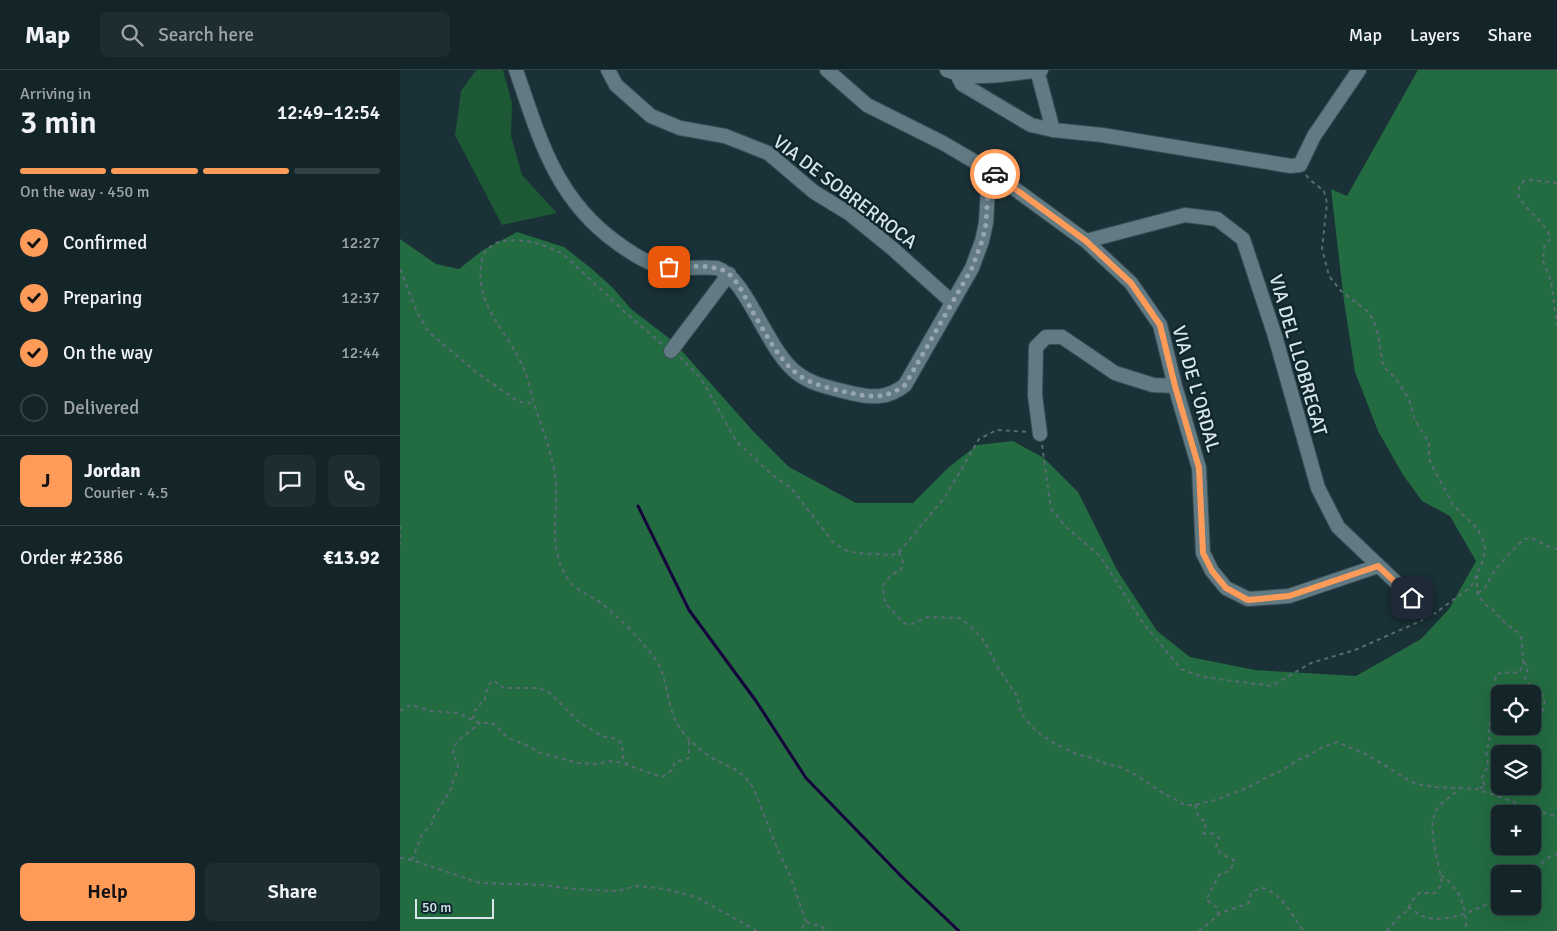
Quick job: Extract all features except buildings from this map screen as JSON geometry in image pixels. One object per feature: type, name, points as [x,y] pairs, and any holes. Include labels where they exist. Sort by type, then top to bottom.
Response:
[{"type":"street","points":[[516,70],[542,148],[550,166],[560,182],[592,222],[629,252],[654,264],[669,267],[717,268],[729,274],[738,285],[783,359],[795,372],[815,384],[866,396],[875,397],[892,393],[905,385],[972,268],[986,224],[989,170]]},
{"type":"street","name":"VIA DE SOBRERROCA","points":[[608,70],[616,85],[651,116],[680,128],[725,136],[768,153],[814,192],[850,214],[952,302]]},
{"type":"street","name":"VIA DE L'ORDAL","points":[[827,70],[867,105],[943,143],[989,170],[1086,241],[1131,283],[1160,325],[1175,386],[1199,468],[1203,553],[1212,571],[1226,588],[1248,600],[1289,596],[1378,566]]},
{"type":"street","points":[[1037,70],[1053,130]]},
{"type":"street","points":[[952,72],[986,73],[1041,70]]},
{"type":"street","points":[[952,72],[962,84],[1031,125],[1053,130],[1102,135],[1292,166],[1300,165],[1314,136],[1359,70]]},
{"type":"street","name":"VIA DEL LLOBREGAT","points":[[1086,241],[1185,215],[1217,219],[1243,239],[1275,336],[1318,488],[1338,527],[1428,611]]},
{"type":"street","points":[[671,350],[729,274]]},
{"type":"street","points":[[1040,434],[1035,395],[1036,347],[1046,337],[1062,337],[1114,373],[1153,385],[1175,386]]},
{"type":"path","points":[[806,922],[790,874],[779,853],[754,789],[747,778],[737,769],[710,757],[699,749],[681,730],[675,719],[665,680],[654,657],[600,602],[573,586],[562,569],[558,559],[555,535],[555,472],[546,436],[520,360],[491,314],[482,293],[480,276],[482,260],[488,248],[499,242],[525,240],[564,255],[627,314],[699,376],[736,441],[771,474],[791,488],[833,542],[845,550],[892,555],[899,552],[945,497],[980,439],[997,430],[1018,430],[1040,434],[1051,509],[1067,528],[1100,556],[1143,623],[1181,669],[1203,676],[1272,686],[1311,663],[1355,650],[1424,620],[1428,611],[1471,587],[1484,558],[1485,549],[1477,528],[1454,505],[1429,459],[1429,443],[1415,420],[1409,399],[1384,366],[1373,319],[1366,310],[1342,291],[1329,276],[1322,250],[1326,212],[1324,191],[1309,179],[1300,165]]},
{"type":"path","points":[[1557,183],[1524,181],[1520,185],[1518,195],[1527,209],[1549,233],[1550,239],[1544,247],[1543,260],[1551,281],[1557,326]]},
{"type":"path","points":[[400,269],[417,312],[428,331],[476,372],[519,402],[534,403]]},
{"type":"path","points":[[400,526],[400,546]]},
{"type":"path","points":[[1478,593],[1485,588],[1495,570],[1508,554],[1524,539],[1532,538],[1547,546],[1557,548]]},
{"type":"path","points":[[899,552],[903,562],[901,570],[891,575],[882,585],[885,603],[904,623],[910,625],[928,617],[960,618],[984,641],[997,666],[1017,696],[1022,714],[1036,731],[1052,742],[1078,755],[1118,766],[1136,774],[1158,790],[1185,805],[1195,805],[1242,790],[1308,756],[1323,746],[1337,742],[1368,755],[1417,784],[1477,789],[1557,817]]},
{"type":"path","points":[[1477,575],[1478,593],[1484,604],[1519,633],[1522,640],[1524,664],[1519,673],[1496,674],[1494,685]]},
{"type":"path","points":[[1523,660],[1528,667],[1525,679],[1529,685]]},
{"type":"path","points":[[473,719],[475,710],[485,700],[485,695],[491,681],[504,688],[538,688],[550,693],[580,723],[602,736],[622,744],[624,758],[628,765]]},
{"type":"path","points":[[1541,694],[1545,700],[1541,713]]},
{"type":"path","points":[[400,711],[408,706],[415,706],[431,711],[458,713],[480,723],[494,724],[508,738],[542,753],[578,763],[598,764],[609,761],[628,765],[662,777],[672,770],[675,762],[689,758],[689,739]]},
{"type":"path","points":[[1477,789],[1486,786],[1481,780],[1488,765],[1486,751],[1490,741],[1488,735],[1491,716]]},
{"type":"path","points":[[412,860],[422,834],[432,824],[433,818],[452,789],[458,765],[453,753],[454,746],[480,723]]},
{"type":"path","points":[[1387,931],[1407,911],[1411,902],[1419,893],[1435,893],[1442,884],[1434,852],[1433,819],[1439,806],[1461,788]]},
{"type":"path","points":[[1195,805],[1199,818],[1206,822],[1204,834],[1211,833],[1218,838],[1216,847],[1220,854],[1234,860],[1231,870],[1218,876],[1206,900],[1218,908],[1218,916]]},
{"type":"path","points":[[1540,865],[1557,854]]},
{"type":"path","points":[[400,858],[412,860],[480,883],[546,885],[563,888],[616,891],[637,886],[666,889],[696,897],[757,931]]},
{"type":"path","points":[[1441,875],[1449,880],[1459,894],[1467,918],[1466,931]]},
{"type":"path","points":[[1200,931],[1218,916],[1249,903],[1249,896],[1252,892],[1263,888],[1275,893],[1284,900],[1304,931]]},
{"type":"path","points":[[1408,907],[1426,918],[1450,918],[1483,907],[1491,902]]},
{"type":"path","points":[[800,931],[806,922]]},
{"type":"path","points":[[806,922],[822,926],[827,931]]},
{"type":"green space","points":[[476,70],[503,70],[512,103],[511,136],[522,175],[557,213],[502,225],[455,135],[461,91]]},
{"type":"green space","points":[[1418,70],[1557,70],[1557,931],[400,931],[400,239],[436,264],[459,269],[483,250],[517,232],[564,247],[613,288],[631,309],[674,342],[753,431],[789,467],[856,503],[913,503],[949,467],[977,445],[1013,441],[1044,458],[1078,492],[1117,570],[1157,631],[1190,657],[1255,670],[1356,676],[1421,639],[1449,609],[1476,561],[1450,516],[1422,501],[1403,475],[1378,431],[1355,372],[1344,301],[1331,189],[1347,196]]},
{"type":"waterway","points":[[638,506],[689,610],[756,701],[806,778],[902,877],[959,931]]},
{"type":"way so far","points":[[669,267],[717,268],[729,274],[738,285],[783,359],[795,372],[805,379],[815,384],[866,396],[883,396],[899,390],[905,385],[972,268],[986,224],[989,170],[995,174]]},
{"type":"route","points":[[995,174],[1086,241],[1131,283],[1160,325],[1175,386],[1199,468],[1203,553],[1212,571],[1226,588],[1248,600],[1289,596],[1378,566],[1412,598]]}]
